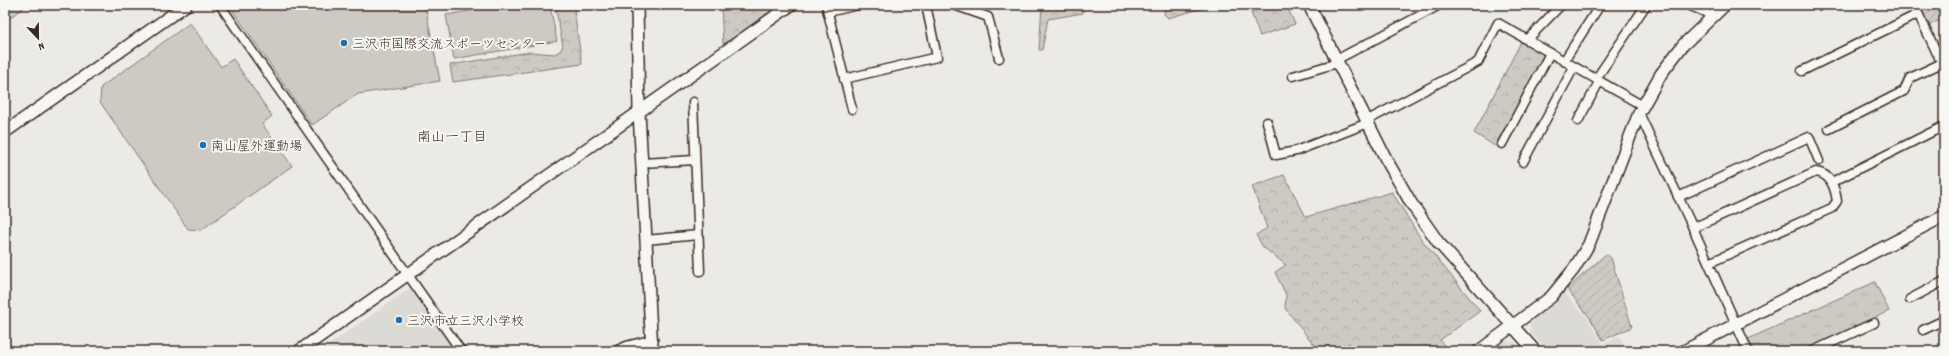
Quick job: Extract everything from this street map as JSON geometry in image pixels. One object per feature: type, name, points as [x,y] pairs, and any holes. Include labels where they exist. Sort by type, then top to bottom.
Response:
[{"type":"street","points":[[5,132],[186,5]]},
{"type":"street","points":[[220,5],[409,274],[461,351]]},
{"type":"street","points":[[619,351],[628,347],[652,346],[639,112],[637,5]]},
{"type":"street","points":[[299,351],[791,5]]},
{"type":"street","points":[[852,109],[827,9],[858,5]]},
{"type":"street","points":[[844,79],[937,58],[926,5]]},
{"type":"street","points":[[954,5],[988,17],[1000,58]]},
{"type":"street","points":[[1309,5],[1367,122],[1411,203],[1438,242],[1535,351]]},
{"type":"street","points":[[1528,40],[1562,5]]},
{"type":"street","points":[[1564,61],[1600,5]]},
{"type":"street","points":[[1578,121],[1598,81],[1646,5]]},
{"type":"street","points":[[1688,5],[1705,12],[1712,18]]},
{"type":"street","points":[[1479,351],[1551,297],[1574,270],[1589,244],[1641,109],[1670,59],[1725,5]]},
{"type":"street","points":[[1828,129],[1904,91],[1910,78],[1943,63],[1914,5]]},
{"type":"street","points":[[1292,76],[1336,61],[1436,7]]},
{"type":"street","points":[[1802,71],[1918,14]]},
{"type":"street","points":[[1267,122],[1276,155],[1296,151],[1367,122],[1478,62],[1498,23],[1598,81],[1641,109],[1678,197],[1748,351]]},
{"type":"street","points":[[1502,144],[1550,53]]},
{"type":"street","points":[[1523,162],[1574,67]]},
{"type":"street","points":[[693,102],[700,271]]},
{"type":"street","points":[[1832,182],[1944,126]]},
{"type":"street","points":[[1678,197],[1808,137],[1820,161]]},
{"type":"street","points":[[642,163],[695,160]]},
{"type":"street","points":[[1693,228],[1816,172],[1822,173],[1832,182],[1837,201],[1832,208],[1709,263]]},
{"type":"street","points":[[1684,351],[1944,216]]},
{"type":"street","points":[[646,240],[698,235]]},
{"type":"street","points":[[1910,299],[1944,281]]},
{"type":"street","points":[[1923,330],[1944,320]]},
{"type":"street","points":[[1813,351],[1874,323]]},
{"type":"shaded area","name":"三沢市立三沢小学校","points":[[410,288],[455,351],[320,351]]},
{"type":"shaded area","points":[[1563,291],[1588,319],[1603,344],[1620,336],[1627,351],[1548,351],[1530,332],[1530,319]]},
{"type":"shaded area","points":[[1501,340],[1514,342],[1522,351],[1487,351]]},
{"type":"green space","points":[[5,5],[28,5],[5,21]]},
{"type":"green space","name":"三沢市国際交流スポーツセンター","points":[[229,5],[425,5],[440,81],[358,94],[312,125]]},
{"type":"green space","points":[[503,5],[550,5],[557,41],[454,59],[446,15]]},
{"type":"green space","points":[[555,5],[581,5],[574,11],[582,64],[453,82],[450,65],[529,52],[555,54],[560,51],[563,46]]},
{"type":"green space","points":[[721,5],[780,5],[723,45]]},
{"type":"green space","points":[[1042,5],[1083,5],[1083,13],[1048,19],[1042,50],[1039,50]]},
{"type":"green space","points":[[1165,5],[1214,5],[1168,18],[1164,14]]},
{"type":"green space","points":[[1248,5],[1286,5],[1295,24],[1260,36]]},
{"type":"green space","points":[[1921,5],[1944,5],[1944,18],[1928,26]]},
{"type":"green space","name":"南山屋外運動場","points":[[190,23],[221,67],[233,59],[272,116],[262,124],[292,166],[201,230],[188,229],[100,102],[101,87]]},
{"type":"green space","points":[[1522,40],[1543,52],[1544,60],[1495,146],[1474,133]]},
{"type":"green space","points":[[1284,175],[1306,217],[1392,192],[1421,239],[1480,311],[1440,340],[1448,351],[1355,351],[1349,343],[1338,351],[1319,351],[1285,308],[1286,295],[1275,272],[1286,265],[1263,247],[1256,235],[1267,228],[1252,186]]},
{"type":"green space","points":[[1606,254],[1611,258],[1632,327],[1603,340],[1590,318],[1567,289]]},
{"type":"green space","points":[[1875,282],[1889,311],[1803,351],[1753,351],[1748,339]]},
{"type":"place","name":"三沢市国際交流スポーツセンター","points":[[344,43]]},
{"type":"place","name":"南山屋外運動場","points":[[203,145]]},
{"type":"place","name":"三沢市立三沢小学校","points":[[399,320]]},
{"type":"district","name":"南山一丁目","points":[[452,136]]}]
